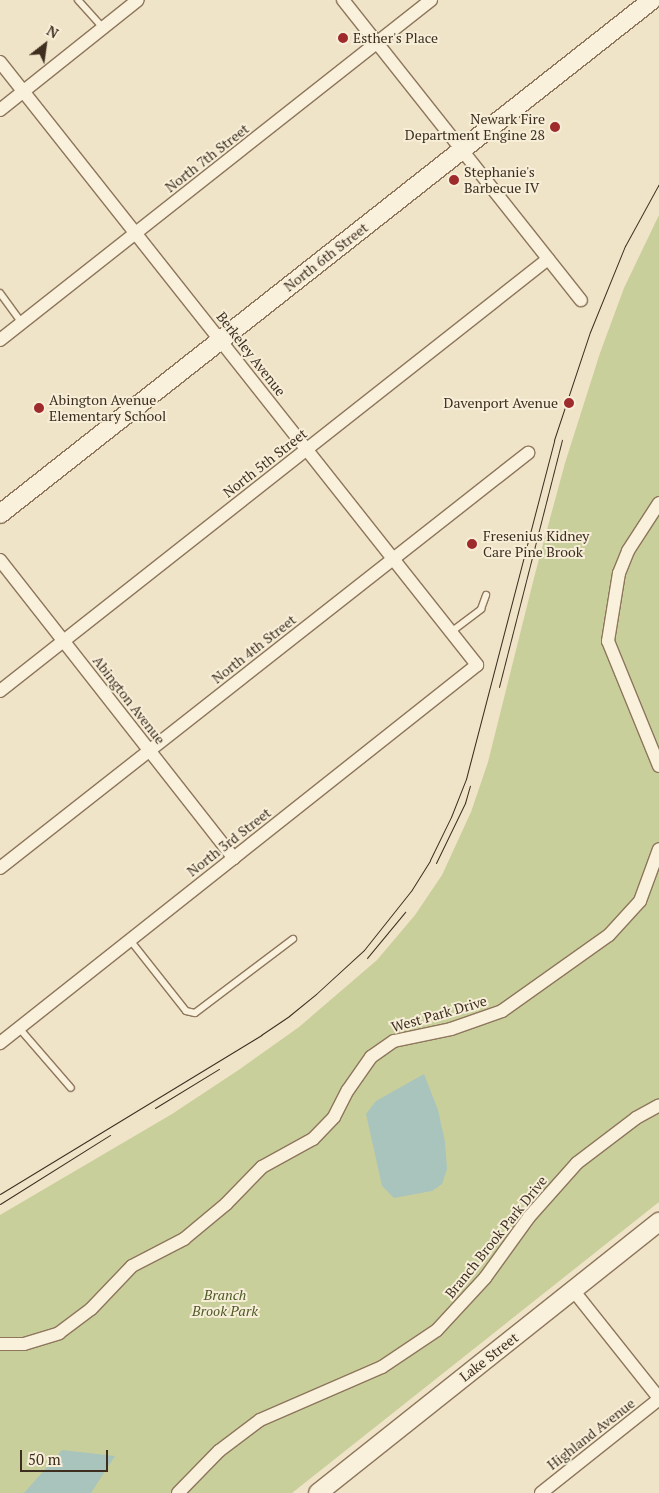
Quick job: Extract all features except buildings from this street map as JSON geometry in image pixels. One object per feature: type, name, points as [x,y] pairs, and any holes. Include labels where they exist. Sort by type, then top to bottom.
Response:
[{"type":"street","points":[[0,110],[138,0]]},
{"type":"street","points":[[343,0],[581,300]]},
{"type":"street","name":"North 7th Street","points":[[0,340],[431,0]]},
{"type":"street","name":"North 6th Street","points":[[0,514],[652,0]]},
{"type":"street","name":"Berkeley Avenue","points":[[0,62],[478,665]]},
{"type":"street","name":"North 5th Street","points":[[0,691],[548,259]]},
{"type":"street","name":"North 4th Street","points":[[0,868],[528,453]]},
{"type":"street","points":[[659,503],[639,532],[619,573],[608,641],[659,766]]},
{"type":"street","name":"Abington Avenue","points":[[0,560],[234,858]]},
{"type":"street","name":"North 3rd Street","points":[[0,1043],[478,665]]},
{"type":"street","name":"West Park Drive","points":[[0,1344],[24,1344],[59,1333],[91,1309],[132,1266],[184,1239],[226,1204],[262,1167],[313,1139],[334,1117],[348,1090],[371,1057],[394,1042],[451,1029],[502,1011],[609,935],[640,900],[659,849]]},
{"type":"street","name":"Branch Brook Park Drive","points":[[178,1493],[219,1451],[260,1420],[382,1367],[437,1330],[485,1278],[529,1217],[578,1163],[636,1118],[659,1105]]},
{"type":"street","name":"Lake Street","points":[[318,1493],[659,1222]]},
{"type":"street","points":[[574,1290],[659,1399]]},
{"type":"street","name":"Highland Avenue","points":[[541,1493],[659,1399]]},
{"type":"lane","points":[[78,0],[103,28]]},
{"type":"lane","points":[[0,293],[22,323]]},
{"type":"lane","points":[[451,632],[481,609],[486,594]]},
{"type":"lane","points":[[130,940],[186,1011],[194,1013],[292,939]]},
{"type":"lane","points":[[19,1028],[71,1088]]},
{"type":"green space","name":"Branch Brook Park","points":[[659,215],[659,1202],[292,1493],[0,1493],[0,1215],[172,1114],[299,1027],[377,960],[415,915],[442,875],[471,812],[488,762],[565,463],[600,353],[624,288]]},
{"type":"water","points":[[424,1074],[438,1110],[445,1142],[447,1169],[442,1184],[432,1191],[394,1198],[382,1186],[366,1114],[376,1101]]},
{"type":"water","points":[[62,1450],[115,1456],[91,1493],[24,1493]]},
{"type":"tram line","points":[[0,1194],[289,1016],[364,950],[411,891],[430,860],[451,817],[466,779],[554,440],[590,332],[625,246],[659,184]]},
{"type":"tram line","points":[[499,687],[562,440]]},
{"type":"tram line","points":[[436,863],[465,803],[470,786]]},
{"type":"tram line","points":[[367,958],[405,912]]},
{"type":"tram line","points":[[155,1108],[219,1069]]},
{"type":"tram line","points":[[0,1204],[110,1135]]},
{"type":"place","name":"Esther's Place","points":[[343,38]]},
{"type":"place","name":"Newark Fire Department Engine 28","points":[[555,127]]},
{"type":"place","name":"Stephanie's Barbecue IV","points":[[454,180]]},
{"type":"place","name":"Davenport Avenue","points":[[569,403]]},
{"type":"place","name":"Abington Avenue Elementary School","points":[[39,408]]},
{"type":"place","name":"Fresenius Kidney Care Pine Brook","points":[[472,544]]}]
